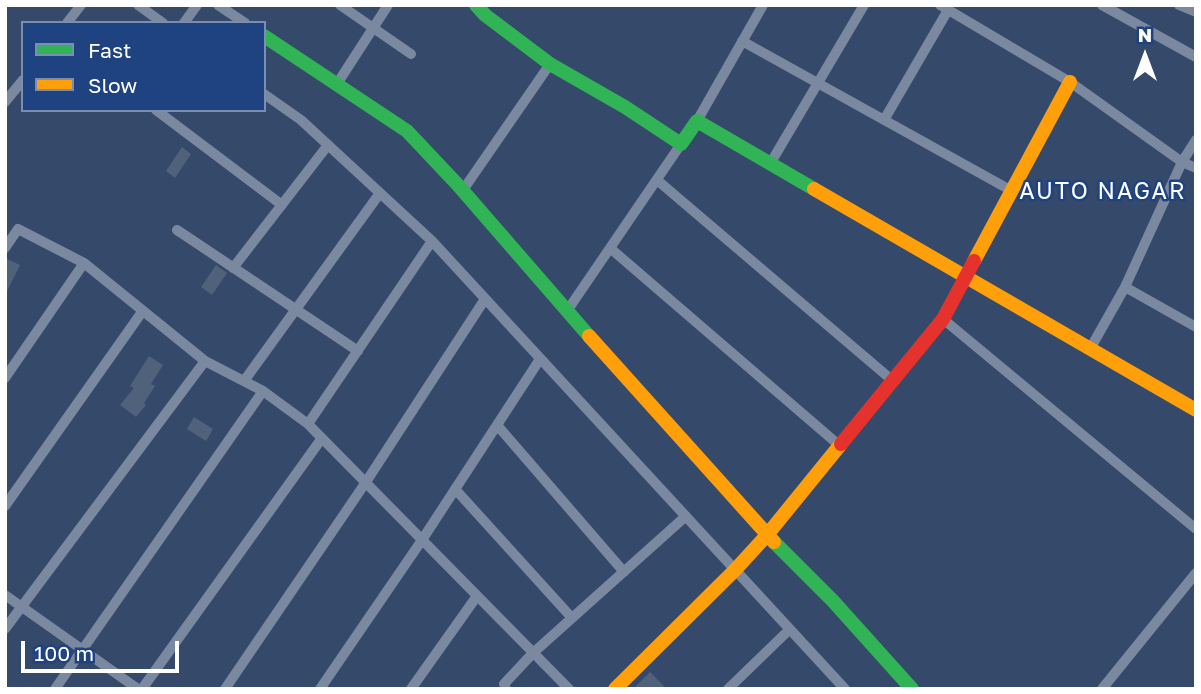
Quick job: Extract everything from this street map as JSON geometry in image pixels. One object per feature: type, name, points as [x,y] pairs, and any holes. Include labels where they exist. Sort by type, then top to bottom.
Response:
[{"type":"street","points":[[69,21],[81,5]]},
{"type":"street","points":[[138,5],[160,21]]},
{"type":"street","points":[[185,21],[197,5]]},
{"type":"street","points":[[218,5],[241,21]]},
{"type":"street","points":[[340,5],[411,54]]},
{"type":"street","points":[[337,84],[388,5]]},
{"type":"street","points":[[476,5],[485,15],[550,64],[625,107],[681,144]]},
{"type":"street","points":[[567,311],[697,121],[763,5]]},
{"type":"street","points":[[770,164],[864,5]]},
{"type":"street","points":[[1102,5],[1196,57]]},
{"type":"street","points":[[1179,5],[1196,12]]},
{"type":"street","points":[[884,120],[944,7],[1070,82],[1182,162],[1196,168]]},
{"type":"street","points":[[266,37],[407,131],[463,190],[766,535],[833,601],[912,689]]},
{"type":"street","points":[[742,41],[1012,191]]},
{"type":"street","points":[[463,190],[550,64]]},
{"type":"street","points":[[5,102],[21,82]]},
{"type":"street","points":[[615,689],[735,570],[943,319],[1070,82]]},
{"type":"street","points":[[266,95],[301,120],[432,241],[842,688]]},
{"type":"street","points":[[171,115],[282,205]]},
{"type":"street","points":[[697,121],[1196,410]]},
{"type":"street","points":[[1090,349],[1125,287],[1182,162],[1196,140]]},
{"type":"street","points":[[233,268],[328,145]]},
{"type":"street","points":[[657,180],[893,381]]},
{"type":"street","points":[[244,381],[380,193]]},
{"type":"street","points":[[5,248],[18,229],[84,263],[205,361],[263,391],[308,424],[569,689]]},
{"type":"street","points":[[177,230],[358,351]]},
{"type":"street","points":[[308,424],[432,241]]},
{"type":"street","points":[[610,248],[840,446]]},
{"type":"street","points":[[5,378],[84,263]]},
{"type":"street","points":[[1125,287],[1196,327]]},
{"type":"street","points":[[225,689],[366,482],[485,299]]},
{"type":"street","points":[[5,506],[142,312]]},
{"type":"street","points":[[943,319],[1196,529]]},
{"type":"street","points":[[320,689],[422,540],[540,359]]},
{"type":"street","points":[[5,629],[205,361]]},
{"type":"street","points":[[55,689],[263,391]]},
{"type":"street","points":[[497,425],[624,572]]},
{"type":"street","points":[[5,596],[140,689],[322,438]]},
{"type":"street","points":[[455,489],[572,618]]},
{"type":"street","points":[[503,687],[533,653],[686,516]]},
{"type":"street","points":[[1102,689],[1196,573]]},
{"type":"street","points":[[411,689],[477,596]]},
{"type":"street","points":[[728,689],[790,629]]},
{"type":"building","points":[[182,147],[191,154],[175,178],[166,171]]},
{"type":"building","points":[[5,258],[20,265],[5,295]]},
{"type":"building","points":[[216,265],[227,273],[212,295],[201,287]]},
{"type":"building","points":[[149,356],[163,365],[151,384],[155,386],[144,403],[146,405],[136,417],[120,405],[134,388],[130,386]]},
{"type":"building","points":[[194,417],[213,429],[206,441],[187,429]]},
{"type":"building","points":[[650,672],[667,689],[633,689]]},
{"type":"traffic: fast","points":[[476,5],[485,15],[550,64],[625,107],[681,144],[697,121],[814,189]]},
{"type":"traffic: fast","points":[[266,37],[407,131],[457,184],[589,336]]},
{"type":"traffic: fast","points":[[774,542],[833,601],[912,689]]},
{"type":"traffic: slow","points":[[974,261],[1070,82]]},
{"type":"traffic: slow","points":[[814,189],[1196,410]]},
{"type":"traffic: slow","points":[[589,336],[774,542]]},
{"type":"traffic: slow","points":[[615,689],[735,570],[841,444]]},
{"type":"traffic: jam","points":[[841,444],[943,319],[974,261]]},
{"type":"district","name":"AUTO NAGAR","points":[[1103,192]]}]
